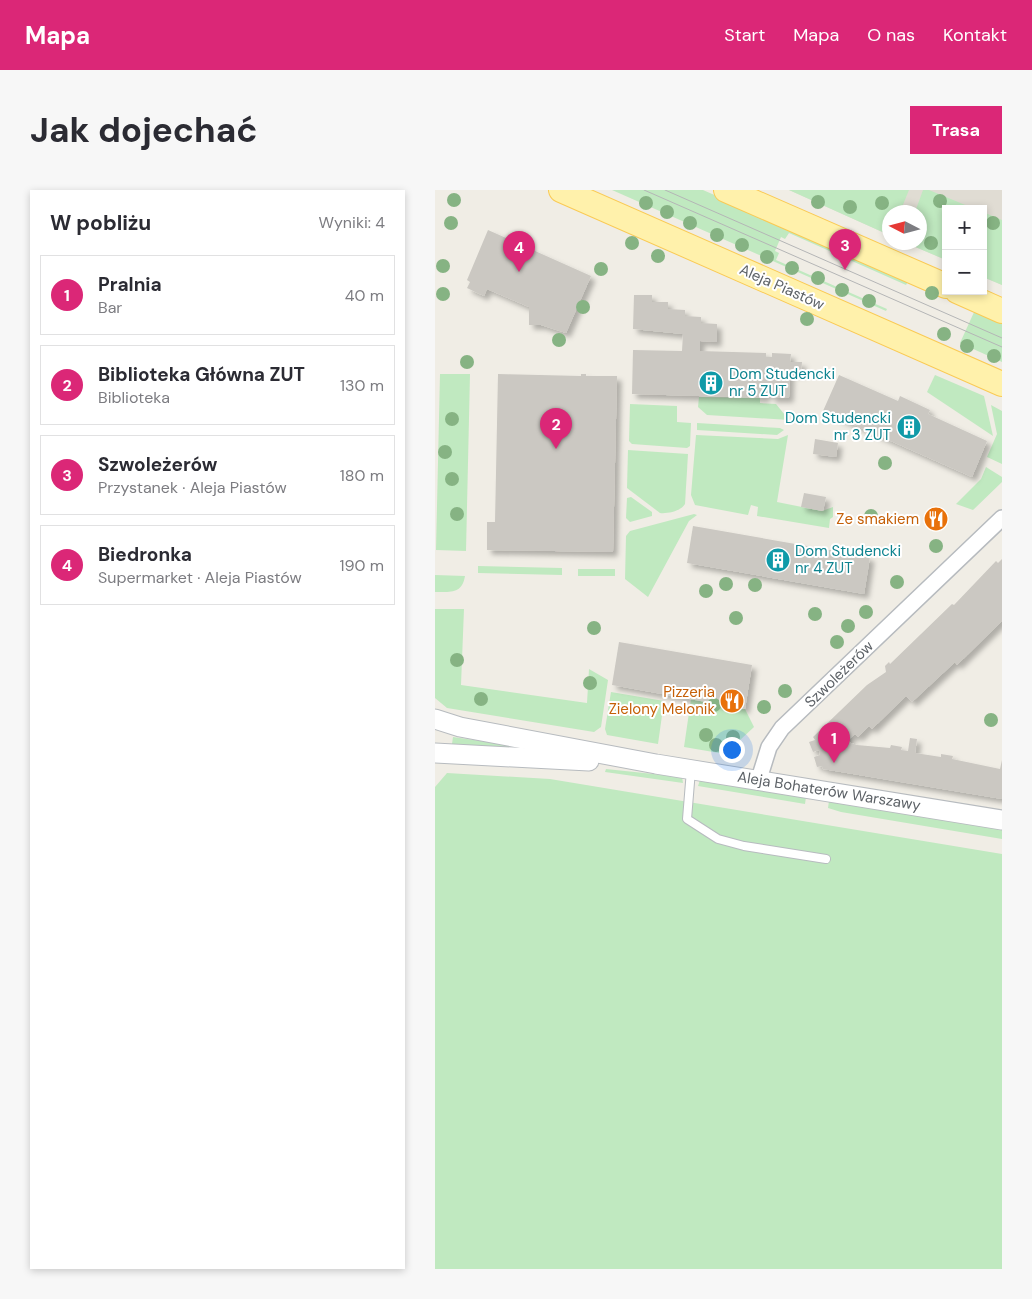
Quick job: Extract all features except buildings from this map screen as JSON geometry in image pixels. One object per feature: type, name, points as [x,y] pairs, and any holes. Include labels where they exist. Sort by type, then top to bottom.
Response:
[{"type":"main road","name":"Aleja Piastów","points":[[561,190],[1002,384]]},
{"type":"main road","points":[[726,190],[942,284]]},
{"type":"main road","points":[[966,295],[1002,311]]},
{"type":"street","name":"Szwoleżerów","points":[[759,779],[769,747],[782,728],[1002,518]]},
{"type":"street","name":"Aleja Bohaterów Warszawy","points":[[435,719],[460,727],[656,764],[759,779],[1002,820]]},
{"type":"street","name":"Aleja Bohaterów Warszawy","points":[[435,753],[656,764]]},
{"type":"lane","points":[[691,769],[687,819],[718,838],[744,846],[826,859]]},
{"type":"shaded area","points":[[789,190],[1002,190],[1002,285],[987,279],[987,205],[942,205],[942,258],[922,250],[927,250],[927,205],[882,205],[882,232]]},
{"type":"green space","points":[[612,190],[703,190],[909,280],[906,285],[789,233],[785,239],[781,237],[775,251],[779,253],[776,260],[887,309],[886,311]]},
{"type":"green space","points":[[789,190],[909,190],[903,205],[882,205],[882,232]]},
{"type":"green space","points":[[923,190],[929,190],[965,205],[942,205],[942,258],[922,250],[927,250],[927,205],[918,205]]},
{"type":"green space","points":[[987,214],[1002,220],[1002,285],[987,279]]},
{"type":"green space","points":[[975,310],[1002,322],[1002,362],[960,343]]},
{"type":"green space","points":[[440,374],[470,374],[466,551],[436,550]]},
{"type":"green space","points":[[935,375],[984,396],[993,436],[927,392]]},
{"type":"green space","points":[[699,397],[760,398],[760,403],[776,404],[789,420],[707,415],[698,407]]},
{"type":"green space","points":[[630,404],[677,406],[677,422],[691,423],[690,446],[687,448],[632,444],[629,441]]},
{"type":"green space","points":[[991,405],[1002,411],[1002,464],[987,457],[997,434]]},
{"type":"green space","points":[[697,423],[780,428],[784,430],[777,435],[697,430]]},
{"type":"green space","points":[[696,435],[778,439],[788,435],[777,502],[822,511],[833,507],[833,517],[830,519],[829,528],[757,516],[758,507],[751,505],[748,515],[695,505],[691,495]]},
{"type":"green space","points":[[628,450],[688,454],[685,504],[674,512],[660,513],[627,488]]},
{"type":"green space","points":[[986,467],[1002,477],[1002,482],[973,510],[956,504],[981,479]]},
{"type":"green space","points":[[631,497],[652,512],[652,516],[630,522],[626,518],[627,498]]},
{"type":"green space","points":[[694,514],[697,515],[689,521],[648,597],[625,579],[626,536],[630,531]]},
{"type":"green space","points":[[478,566],[562,568],[562,575],[478,573]]},
{"type":"green space","points":[[578,569],[615,569],[615,576],[578,576]]},
{"type":"green space","points":[[435,575],[465,576],[464,582],[455,591],[435,592]]},
{"type":"green space","points":[[435,609],[464,609],[461,685],[587,703],[589,669],[608,680],[601,727],[594,732],[447,708],[435,698]]},
{"type":"green space","points":[[611,692],[664,701],[658,744],[607,735],[605,729]]},
{"type":"green space","points":[[691,699],[745,709],[754,727],[725,754],[684,747]]},
{"type":"green space","points":[[453,737],[515,746],[515,748],[514,750],[452,744]]},
{"type":"green space","points":[[606,769],[682,777],[683,783],[605,772]]},
{"type":"green space","points":[[447,773],[550,779],[1002,854],[1002,1269],[435,1269],[435,787]]},
{"type":"green space","points":[[700,780],[806,797],[805,804],[698,786]]},
{"type":"green space","points":[[829,801],[1002,829],[1002,839],[841,812],[828,808]]},
{"type":"tram line","points":[[644,190],[1002,347]]},
{"type":"tram line","points":[[665,190],[1002,338]]},
{"type":"place","name":"Szwoleżerów","points":[[845,270]]},
{"type":"place","name":"Biedronka","points":[[519,272]]},
{"type":"place","name":"Dom Studencki nr 5 ZUT","points":[[711,383]]},
{"type":"place","name":"Dom Studencki nr 3 ZUT","points":[[909,427]]},
{"type":"place","name":"Biblioteka Główna ZUT","points":[[556,449]]},
{"type":"place","name":"Ze smakiem","points":[[936,519]]},
{"type":"place","name":"Dom Studencki nr 4 ZUT","points":[[778,560]]},
{"type":"place","name":"Pizzeria Zielony Melonik","points":[[732,701]]},
{"type":"place","name":"Pralnia","points":[[834,763]]}]
